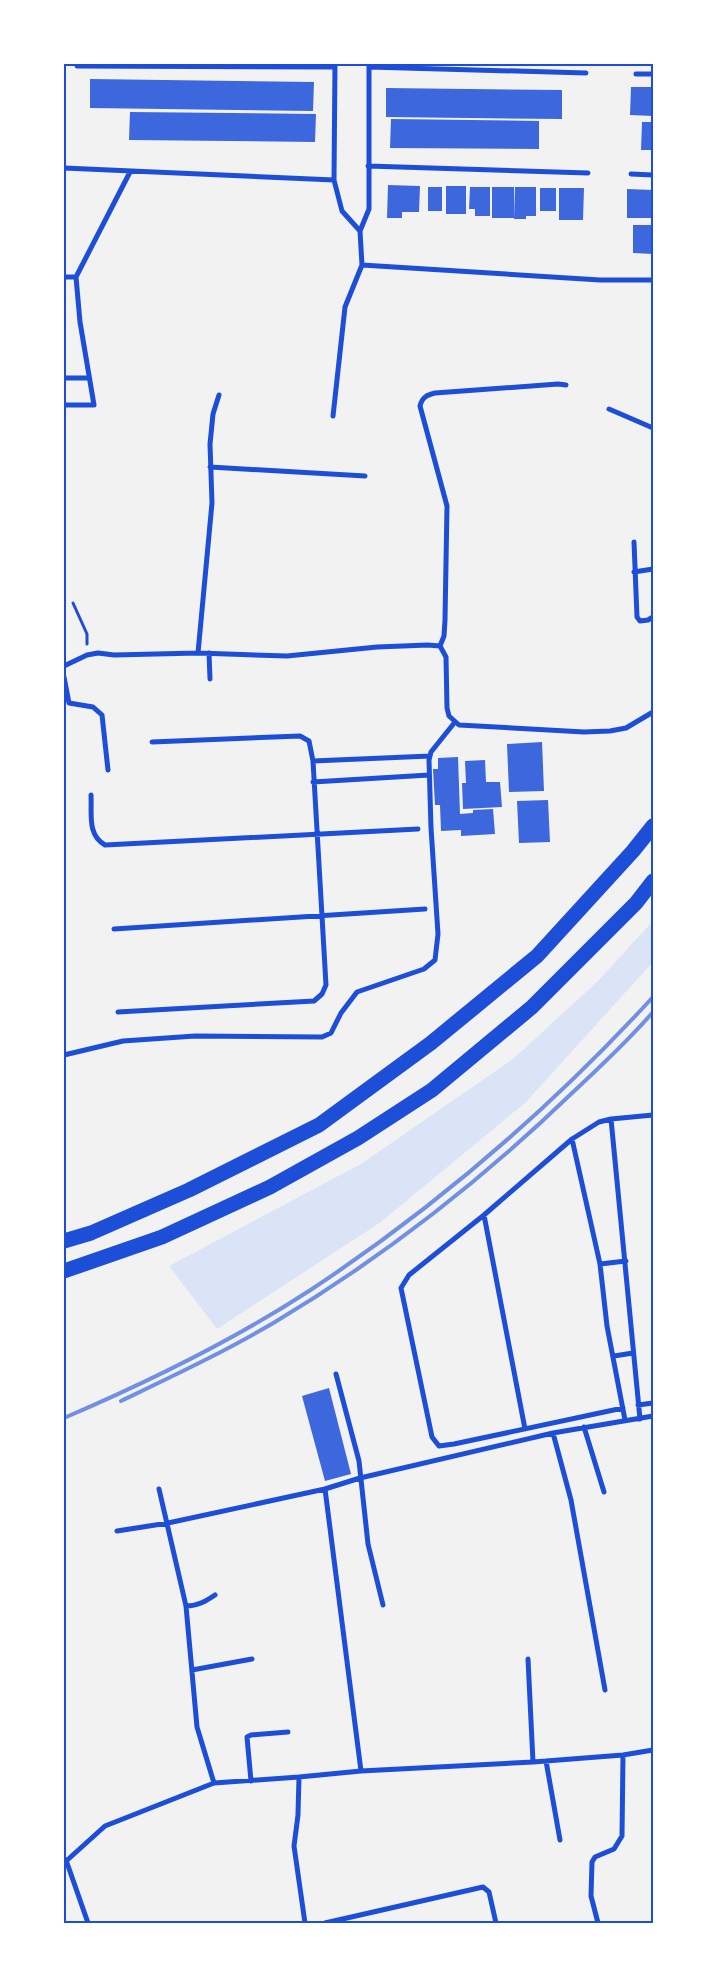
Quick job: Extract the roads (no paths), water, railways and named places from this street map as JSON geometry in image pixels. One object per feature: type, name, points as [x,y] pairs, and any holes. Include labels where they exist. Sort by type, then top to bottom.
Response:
[{"type":"highway","points":[[64,1241],[90,1233],[189,1190],[319,1125],[431,1043],[537,956],[633,851],[653,826]]},
{"type":"highway","points":[[64,1272],[162,1237],[270,1187],[358,1138],[432,1090],[532,1007],[636,902],[653,881]]},
{"type":"street","points":[[77,66],[334,66],[334,180],[342,210],[360,231]]},
{"type":"street","points":[[333,416],[345,307],[362,265],[360,231],[369,209],[369,66],[586,72]]},
{"type":"street","points":[[636,74],[653,74]]},
{"type":"street","points":[[368,166],[588,173]]},
{"type":"street","points":[[64,168],[334,180]]},
{"type":"street","points":[[64,404],[94,405],[80,322],[76,277],[130,172]]},
{"type":"street","points":[[631,174],[653,175]]},
{"type":"street","points":[[362,265],[600,280],[653,280]]},
{"type":"street","points":[[64,277],[76,277]]},
{"type":"street","points":[[64,378],[89,378]]},
{"type":"street","points":[[440,646],[444,636],[445,620],[448,515],[437,465],[420,406],[423,397],[435,393],[566,385]]},
{"type":"street","points":[[198,653],[212,503],[210,444],[213,414],[219,395]]},
{"type":"street","points":[[609,409],[653,428]]},
{"type":"street","points":[[210,467],[365,476]]},
{"type":"street","points":[[634,542],[636,617],[640,621],[653,617]]},
{"type":"street","points":[[634,572],[653,569]]},
{"type":"street","points":[[64,666],[86,655],[98,653],[114,655],[198,653],[287,656],[377,647],[440,646]]},
{"type":"street","points":[[440,646],[446,657],[447,708],[455,722],[459,725],[584,732],[610,731],[626,728],[653,712]]},
{"type":"street","points":[[209,654],[210,678]]},
{"type":"street","points":[[64,677],[70,703],[94,707],[102,715],[108,770]]},
{"type":"street","points":[[64,1055],[123,1041],[195,1036],[322,1037],[331,1034],[341,1013],[356,992],[424,969],[435,960],[438,934],[429,775],[430,756],[455,722]]},
{"type":"street","points":[[118,1012],[314,1001],[322,994],[326,985],[312,761],[309,741],[300,736],[152,742]]},
{"type":"street","points":[[312,761],[430,756]]},
{"type":"street","points":[[313,782],[429,775]]},
{"type":"street","points":[[91,795],[93,832],[97,840],[105,845],[418,829]]},
{"type":"street","points":[[114,928],[425,909]]},
{"type":"street","points":[[623,1408],[444,1446],[436,1444],[432,1437],[401,1288],[409,1275],[484,1215],[572,1139],[600,1122],[611,1119],[653,1115]]},
{"type":"street","points":[[611,1119],[640,1418]]},
{"type":"street","points":[[572,1139],[600,1264],[607,1326],[625,1420]]},
{"type":"street","points":[[484,1215],[525,1429]]},
{"type":"street","points":[[600,1264],[626,1261]]},
{"type":"street","points":[[614,1356],[633,1353]]},
{"type":"street","points":[[336,1374],[359,1461],[368,1544],[383,1605]]},
{"type":"street","points":[[638,1405],[653,1403]]},
{"type":"street","points":[[117,1532],[168,1523],[325,1489],[360,1478],[553,1433],[653,1416]]},
{"type":"street","points":[[584,1427],[604,1492]]},
{"type":"street","points":[[553,1433],[571,1500],[605,1690]]},
{"type":"street","points":[[159,1489],[186,1606],[197,1727],[214,1782]]},
{"type":"street","points":[[325,1489],[361,1771]]},
{"type":"street","points":[[186,1606],[199,1604],[215,1595]]},
{"type":"street","points":[[192,1670],[252,1659]]},
{"type":"street","points":[[528,1659],[532,1762]]},
{"type":"street","points":[[251,1781],[247,1737],[251,1735],[288,1732]]},
{"type":"street","points":[[88,1923],[65,1862],[105,1826],[214,1782],[251,1781],[361,1771],[546,1761],[623,1755],[653,1750]]},
{"type":"street","points":[[598,1923],[591,1896],[592,1862],[595,1857],[614,1849],[622,1836],[623,1755]]},
{"type":"street","points":[[546,1761],[560,1840]]},
{"type":"street","points":[[299,1777],[298,1815],[294,1846],[305,1923]]},
{"type":"street","points":[[325,1923],[483,1887],[489,1892],[496,1923]]},
{"type":"railway","points":[[64,1418],[127,1390],[220,1344],[309,1291],[356,1259],[446,1191],[533,1117],[653,997]]},
{"type":"railway","points":[[121,1401],[180,1373],[275,1322],[392,1244],[466,1187],[537,1126],[613,1054],[653,1012]]}]
